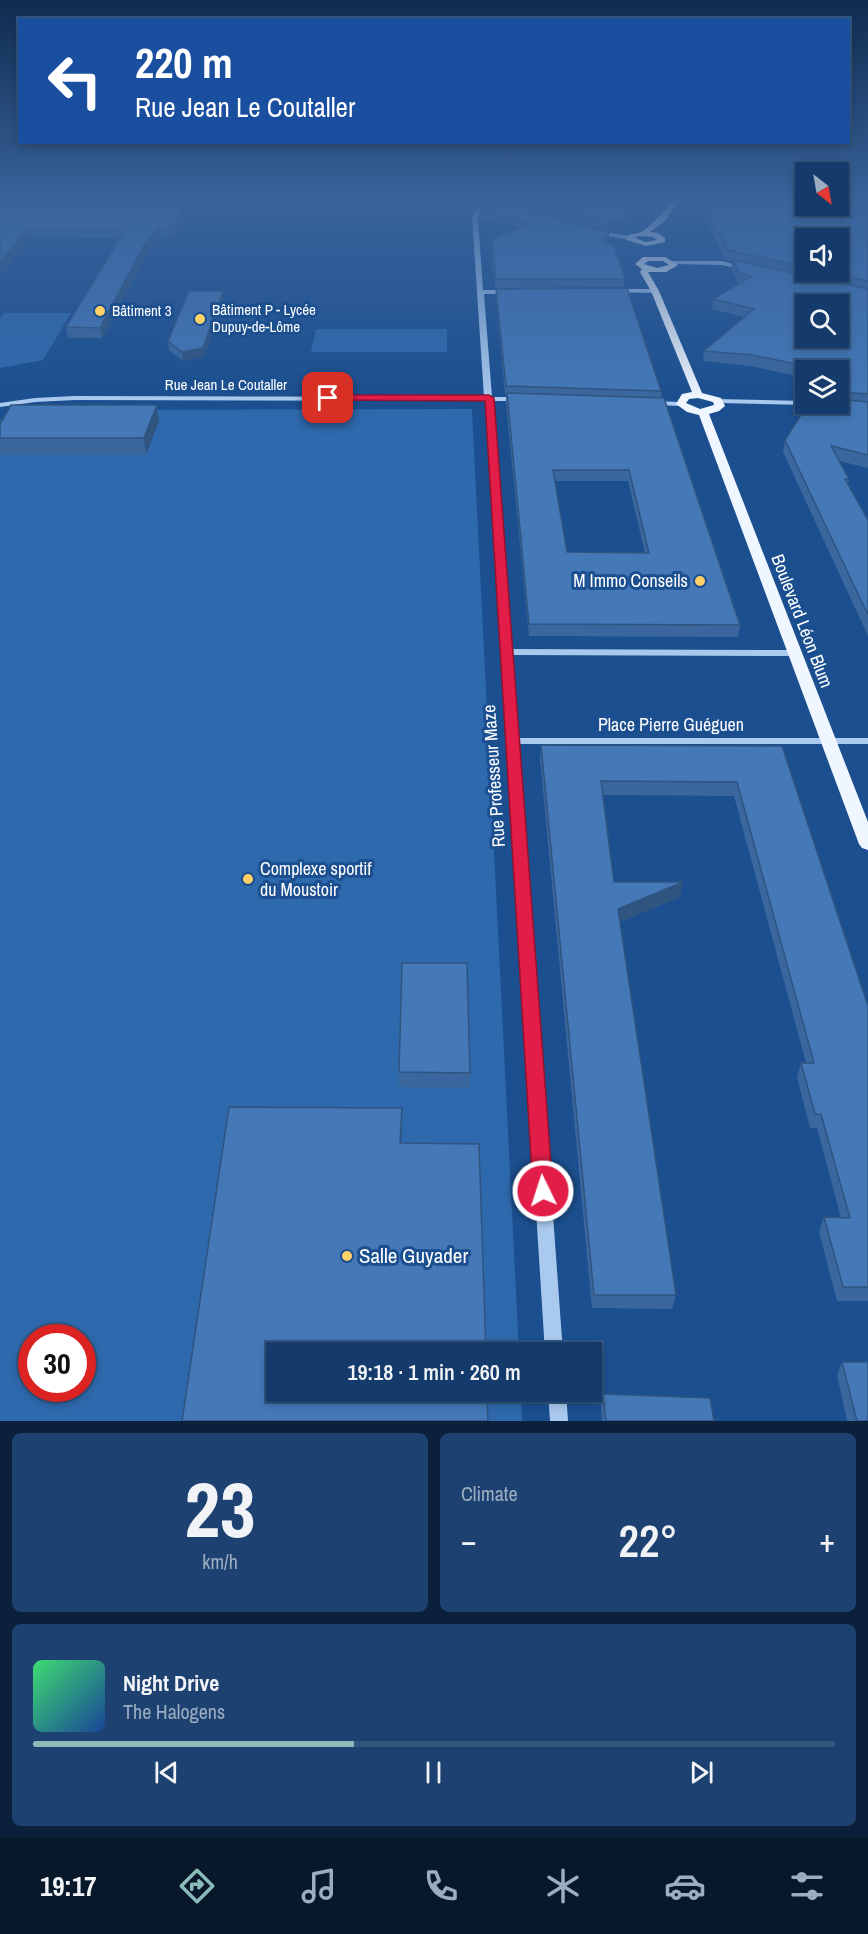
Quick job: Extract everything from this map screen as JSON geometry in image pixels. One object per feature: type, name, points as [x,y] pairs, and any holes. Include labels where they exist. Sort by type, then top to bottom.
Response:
[{"type":"main road","points":[[642,266],[655,291],[698,395]]},
{"type":"main road","points":[[657,266],[662,270],[671,266]]},
{"type":"main road","points":[[655,291],[662,270]]},
{"type":"main road","points":[[698,395],[719,401],[719,408],[703,411],[689,409],[681,404],[686,396],[698,395]]},
{"type":"main road","name":"Boulevard Léon Blum","points":[[703,411],[868,844]]},
{"type":"street","name":"Rue Professeur Maze","points":[[478,266],[553,1342]]},
{"type":"street","points":[[737,266],[749,269]]},
{"type":"street","points":[[480,292],[514,291]]},
{"type":"street","points":[[608,291],[655,291]]},
{"type":"street","name":"Rue Jean Le Coutaller","points":[[0,405],[75,398],[524,399]]},
{"type":"street","points":[[719,401],[795,403]]},
{"type":"street","points":[[641,403],[681,404]]},
{"type":"street","points":[[505,652],[795,653]]},
{"type":"street","name":"Place Pierre Guéguen","points":[[513,741],[868,741]]},
{"type":"street","points":[[558,1402],[559,1421]]},
{"type":"shaded area","points":[[4,313],[71,313],[43,360],[0,368],[0,318]]},
{"type":"shaded area","points":[[316,329],[447,329],[447,352],[311,352]]},
{"type":"shaded area","name":"Complexe sportif du Moustoir","points":[[472,409],[518,1342],[266,1342],[266,1402],[521,1402],[522,1421],[0,1421],[0,420],[59,410]]},
{"type":"building","points":[[103,266],[133,266],[100,328],[66,327]]},
{"type":"building","points":[[495,266],[621,266],[625,279],[496,279]]},
{"type":"building","points":[[736,266],[762,266],[795,273],[795,282],[835,282],[868,289],[868,394],[849,393],[849,360],[795,360],[795,364],[752,355],[704,351],[754,309],[713,299],[752,276],[740,274]]},
{"type":"building","points":[[849,266],[868,266],[868,281],[849,277]]},
{"type":"building","points":[[627,288],[661,391],[506,386],[496,289]]},
{"type":"building","points":[[189,291],[223,291],[203,348],[182,352],[168,341]]},
{"type":"building","points":[[507,393],[664,398],[740,625],[529,624]],"holes":[[[553,470],[629,470],[649,553],[567,552]]]},
{"type":"building","points":[[849,400],[868,402],[868,455],[831,446],[849,479],[845,479],[868,520],[868,615],[785,440],[802,414],[849,414]]},
{"type":"building","points":[[11,405],[157,405],[144,438],[0,438],[0,424]]},
{"type":"building","points":[[541,745],[782,746],[868,1006],[868,1287],[843,1287],[824,1217],[850,1218],[821,1114],[815,1114],[801,1063],[814,1063],[737,782],[601,781],[614,882],[683,882],[618,909],[676,1295],[594,1295]]},
{"type":"building","points":[[402,963],[467,963],[470,1073],[399,1072]]},
{"type":"building","name":"Salle Guyader","points":[[229,1107],[402,1108],[400,1143],[479,1144],[486,1342],[266,1342],[266,1402],[487,1402],[488,1421],[182,1421]]},
{"type":"building","points":[[842,1362],[868,1362],[868,1421],[857,1421]]},
{"type":"building","points":[[603,1394],[710,1398],[714,1421],[606,1421]]},
{"type":"place","name":"Bâtiment 3","points":[[100,311]]},
{"type":"place","name":"Bâtiment P - Lycée Dupuy-de-Lôme","points":[[200,319]]},
{"type":"place","name":"M Immo Conseils","points":[[700,581]]},
{"type":"place","name":"Complexe sportif du Moustoir","points":[[248,879]]},
{"type":"place","name":"Salle Guyader","points":[[347,1256]]},
{"type":"route","points":[[328,398],[489,398],[543,1191]]}]
